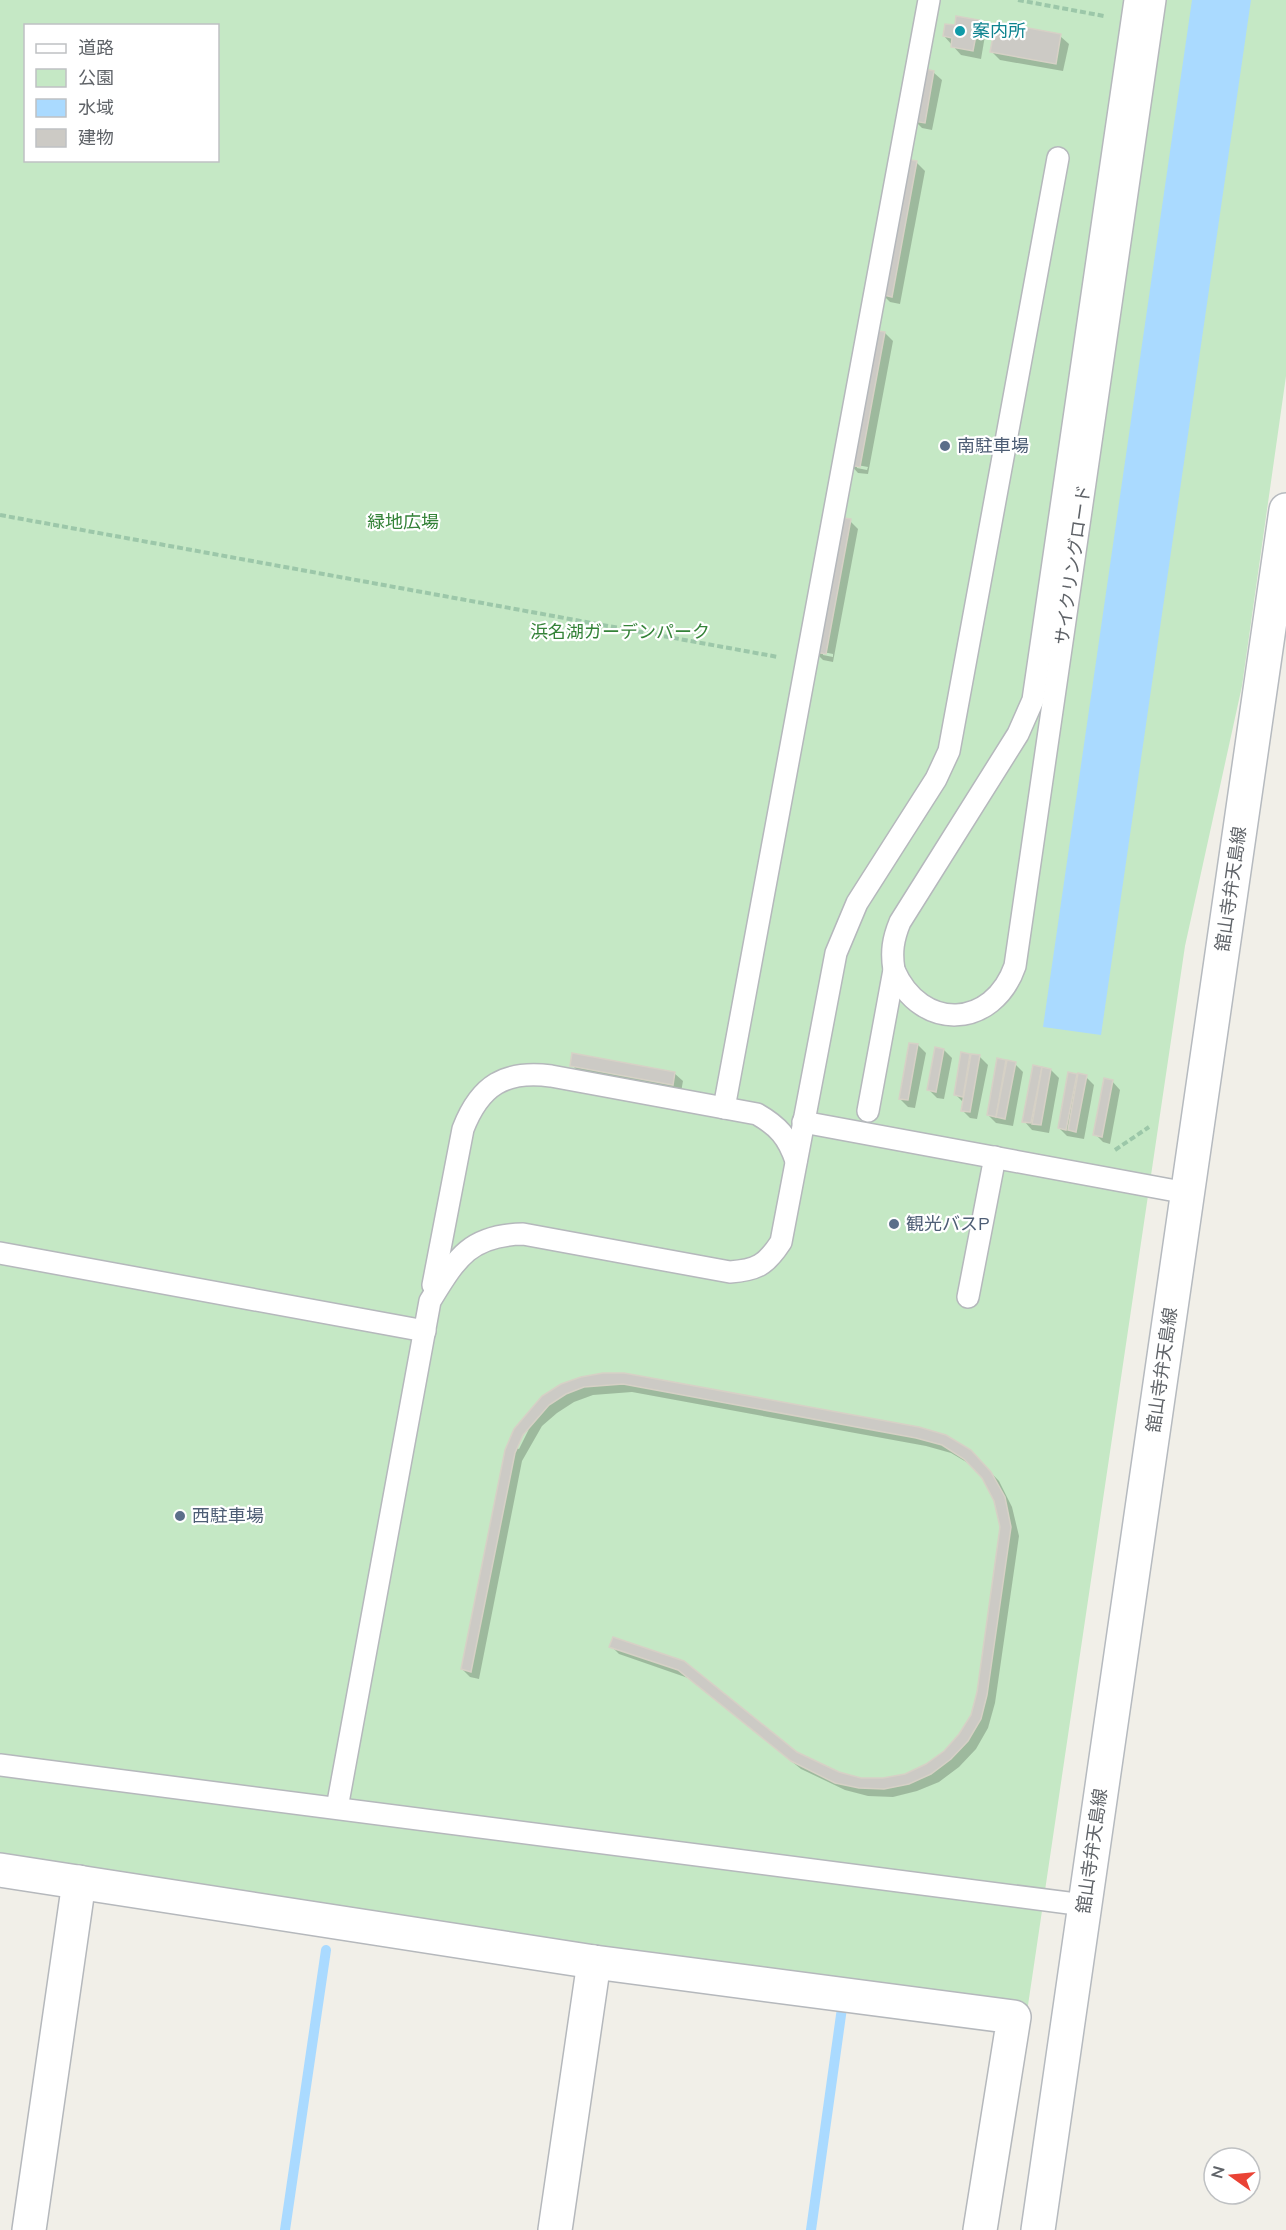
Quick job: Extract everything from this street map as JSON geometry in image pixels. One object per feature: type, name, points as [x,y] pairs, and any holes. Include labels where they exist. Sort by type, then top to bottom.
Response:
[{"type":"street","name":"舘山寺弁天島線","points":[[1038,2230],[1286,510]]},
{"type":"street","points":[[0,1870],[594,1962],[1014,2017],[980,2230]]},
{"type":"street","points":[[29,2230],[79,1882]]},
{"type":"street","points":[[555,2230],[594,1962]]},
{"type":"lane","points":[[724,1108],[929,0]]},
{"type":"lane","name":"サイクリングロード","points":[[868,1111],[894,970],[892,946],[900,922],[1017,734],[1033,700],[1135,0]]},
{"type":"lane","name":"サイクリングロード","points":[[894,970],[911,998],[924,1008],[956,1016],[972,1013],[1000,995],[1010,982],[1015,966],[1155,0]]},
{"type":"lane","points":[[430,1301],[453,1264],[466,1250],[483,1239],[503,1234],[523,1234],[730,1272],[750,1270],[770,1260],[781,1242],[828,989],[844,928],[857,903],[936,779],[948,751],[1058,158]]},
{"type":"lane","points":[[336,1808],[463,1129],[471,1107],[486,1089],[506,1077],[529,1073],[757,1114],[776,1125],[789,1141],[796,1162]]},
{"type":"lane","points":[[803,1122],[1187,1193]]},
{"type":"lane","points":[[968,1297],[995,1157]]},
{"type":"lane","points":[[0,1253],[425,1331]]},
{"type":"lane","points":[[0,1765],[1084,1905]]},
{"type":"path","points":[[1018,0],[1132,21]]},
{"type":"path","points":[[0,515],[807,662]]},
{"type":"green space","name":"浜名湖ガーデンパーク","points":[[0,0],[1286,0],[1286,376],[1242,686],[1185,946],[1027,2012],[0,1863]]},
{"type":"water","points":[[1192,0],[1251,0],[1101,1035],[1043,1027]]},
{"type":"building","name":"案内所","points":[[956,16],[979,20],[973,51],[951,47],[952,38],[943,36],[945,24],[955,25]]},
{"type":"building","points":[[996,22],[1061,34],[1056,64],[990,52]]},
{"type":"building","points":[[922,68],[934,71],[925,123],[913,121]]},
{"type":"building","points":[[906,159],[917,161],[892,297],[880,294]]},
{"type":"building","points":[[873,330],[885,332],[860,467],[848,465]]},
{"type":"building","points":[[839,517],[851,519],[826,654],[814,652]]},
{"type":"building","points":[[909,1043],[918,1044],[908,1100],[899,1099]]},
{"type":"building","points":[[935,1047],[944,1049],[936,1092],[927,1090]]},
{"type":"building","points":[[961,1052],[970,1054],[963,1097],[954,1095]]},
{"type":"building","points":[[572,1053],[675,1072],[673,1085],[570,1066]]},
{"type":"building","points":[[971,1054],[980,1055],[970,1112],[961,1111]]},
{"type":"building","points":[[997,1058],[1006,1060],[996,1117],[987,1115]]},
{"type":"building","points":[[1007,1060],[1016,1062],[1005,1119],[996,1117]]},
{"type":"building","points":[[1033,1065],[1042,1067],[1031,1123],[1022,1122]]},
{"type":"building","points":[[1042,1067],[1051,1069],[1041,1125],[1032,1124]]},
{"type":"building","points":[[1068,1072],[1077,1074],[1066,1130],[1058,1128]]},
{"type":"building","points":[[1078,1073],[1087,1075],[1076,1132],[1068,1130]]},
{"type":"building","points":[[1104,1078],[1113,1080],[1102,1137],[1093,1135]]},
{"type":"building","points":[[603,1373],[624,1373],[919,1427],[946,1435],[971,1450],[991,1472],[1005,1497],[1011,1527],[987,1695],[981,1719],[968,1741],[951,1759],[931,1774],[909,1784],[884,1789],[859,1788],[835,1783],[791,1761],[678,1670],[609,1647],[613,1637],[684,1661],[797,1752],[839,1772],[861,1778],[883,1778],[905,1774],[926,1764],[944,1751],[959,1734],[971,1715],[977,1692],[1000,1527],[994,1501],[982,1478],[964,1459],[942,1445],[916,1438],[623,1384],[584,1387],[566,1394],[549,1405],[523,1435],[515,1453],[471,1672],[461,1669],[505,1450],[514,1429],[542,1396],[561,1384]]},
{"type":"waterway","points":[[285,2230],[326,1950]]},
{"type":"waterway","points":[[811,2230],[842,2008]]},
{"type":"place","name":"案内所","points":[[960,31]]},
{"type":"place","name":"南駐車場","points":[[945,446]]},
{"type":"place","name":"観光バスP","points":[[894,1224]]},
{"type":"place","name":"西駐車場","points":[[180,1516]]},
{"type":"park label","name":"緑地広場","points":[[403,522]]}]
